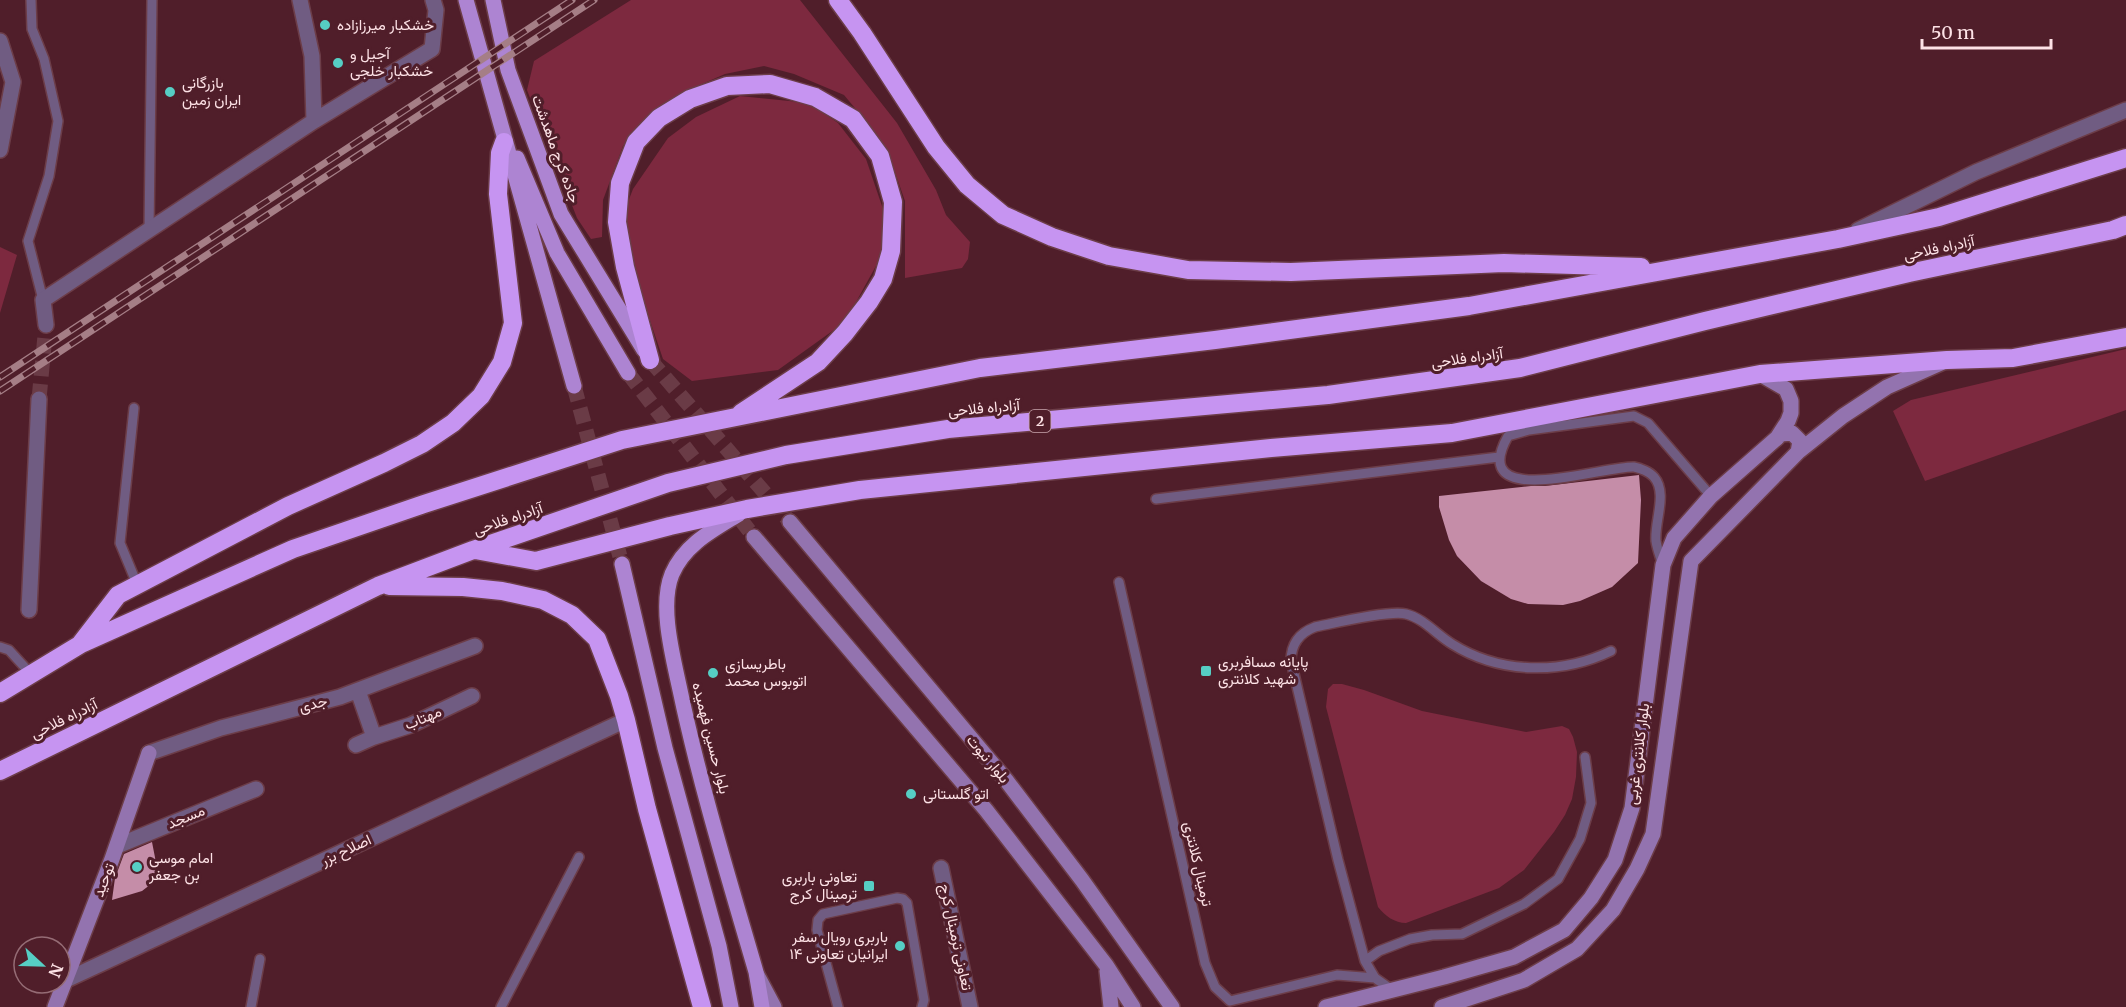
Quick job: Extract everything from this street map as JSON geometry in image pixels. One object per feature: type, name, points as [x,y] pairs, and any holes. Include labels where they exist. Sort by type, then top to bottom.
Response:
[{"type":"highway","points":[[838,0],[936,147],[967,185],[1003,215],[1052,237],[1109,256],[1188,270],[1291,272],[1504,263],[1676,267]]},
{"type":"highway","points":[[650,360],[625,267],[617,222],[620,183],[636,142],[659,118],[690,99],[727,86],[770,84],[815,97],[853,118],[880,156],[893,202],[891,250],[883,279],[845,333],[818,362],[733,419]]},
{"type":"highway","points":[[81,644],[118,595],[288,506],[422,444],[453,423],[481,396],[502,362],[513,323],[498,194],[500,153],[504,142]]},
{"type":"highway","name":"آزادراه فلاحی","points":[[0,693],[81,644],[293,549],[622,440],[980,368],[1469,306],[1838,239],[1938,217],[2126,158]]},
{"type":"highway","name":"آزادراه فلاحی","points":[[0,771],[378,586],[473,550],[669,483],[786,455],[948,429],[1328,395],[1520,368],[1909,273],[2113,230],[2126,225]]},
{"type":"highway","points":[[473,550],[536,561],[747,508],[860,490],[1271,448],[1452,433],[1760,374],[1947,360],[2013,358],[2126,337]]},
{"type":"highway","points":[[378,586],[464,587],[502,591],[543,600],[572,615],[597,639],[626,720],[647,809],[702,1007]]},
{"type":"main road","points":[[466,0],[574,386]]},
{"type":"main road","name":"جاده کرج ماهدشت","points":[[493,0],[508,70],[561,214],[650,360]]},
{"type":"main road","points":[[504,142],[514,149],[557,253],[628,373]]},
{"type":"main road","name":"بلوار حسین فهمیده","points":[[747,508],[700,538],[680,560],[671,576],[667,597],[670,639],[690,737],[756,972],[762,1007]]},
{"type":"main road","points":[[622,564],[665,748],[718,946],[731,1007]]},
{"type":"street","points":[[300,0],[312,56],[314,122]]},
{"type":"street","points":[[46,326],[43,300],[314,122],[432,49],[436,10],[433,0]]},
{"type":"street","points":[[0,150],[13,82],[1,47]]},
{"type":"street","points":[[1838,239],[1976,172],[2126,110]]},
{"type":"street","name":"بلوار کلانتری غربی","points":[[1442,1007],[1524,980],[1576,950],[1613,909],[1637,870],[1653,834],[1691,561],[1798,452],[1843,416],[1876,394],[1947,360]]},
{"type":"street","name":"بلوار کلانتری غربی","points":[[1326,1007],[1514,957],[1564,930],[1591,898],[1615,860],[1632,808],[1663,565],[1674,538],[1711,496],[1777,438],[1791,412],[1791,402],[1786,389],[1760,374]]},
{"type":"street","points":[[29,610],[39,399]]},
{"type":"street","points":[[1777,438],[1781,434],[1792,433],[1800,441],[1798,452]]},
{"type":"street","name":"بلوار نبوت","points":[[790,522],[1006,780],[1082,880],[1169,1003]]},
{"type":"street","points":[[754,537],[986,810],[1106,965],[1132,1007]]},
{"type":"street","name":"جدی","points":[[149,753],[220,728],[358,691],[475,646]]},
{"type":"street","points":[[358,691],[374,737]]},
{"type":"street","name":"مهتاب","points":[[356,745],[411,725],[472,696]]},
{"type":"street","name":"اصلاح بزر","points":[[72,977],[626,720]]},
{"type":"street","name":"توحید","points":[[72,964],[149,753]]},
{"type":"street","name":"مسجد","points":[[117,846],[256,789]]},
{"type":"street","name":"تعاونی ترمینال کرج","points":[[941,868],[970,1007]]},
{"type":"street","points":[[1106,965],[1111,1007]]},
{"type":"street","points":[[756,972],[774,1007]]},
{"type":"street","points":[[1169,1003],[1182,1007]]},
{"type":"lane","points":[[31,0],[32,28],[44,59],[58,121],[49,176],[28,241],[43,300]]},
{"type":"lane","points":[[149,230],[152,0]]},
{"type":"lane","points":[[134,408],[120,543],[137,584]]},
{"type":"lane","points":[[1663,565],[1656,540],[1660,496],[1654,477],[1648,472],[1635,467],[1536,482],[1518,479],[1502,468],[1499,457],[1508,436],[1529,430],[1634,416],[1648,423],[1711,496]]},
{"type":"lane","points":[[1156,499],[1499,457]]},
{"type":"lane","name":"ترمینال کلانتری","points":[[1119,582],[1205,963],[1215,987],[1230,1001],[1337,975],[1375,978]]},
{"type":"lane","points":[[1392,990],[1375,978],[1365,961],[1338,860],[1291,661],[1293,647],[1300,635],[1315,627],[1397,613],[1416,618],[1438,636],[1472,654],[1509,665],[1529,668],[1572,665],[1592,660],[1611,651]]},
{"type":"lane","points":[[0,647],[9,650],[30,673]]},
{"type":"lane","points":[[1365,961],[1379,951],[1410,939],[1432,935],[1462,934],[1524,904],[1558,879],[1580,839],[1591,803],[1585,757]]},
{"type":"lane","points":[[501,1007],[579,857]]},
{"type":"lane","points":[[838,1007],[817,930],[818,920],[824,914],[897,898],[907,903],[924,1000],[922,1007]]},
{"type":"lane","points":[[251,1007],[260,959]]},
{"type":"shaded area","points":[[631,0],[800,0],[897,123],[936,190],[946,215],[970,242],[968,259],[962,268],[905,278],[905,201],[890,158],[869,125],[844,95],[794,74],[764,66],[725,74],[686,91],[652,111],[623,146],[603,200],[602,237],[591,239],[577,218],[527,90],[534,61]]},
{"type":"shaded area","points":[[740,96],[809,103],[838,123],[866,159],[883,209],[882,255],[845,322],[778,370],[692,381],[663,359],[637,282],[623,215],[633,189],[668,138],[696,117]]},
{"type":"shaded area","points":[[0,247],[17,255],[0,313]]},
{"type":"shaded area","points":[[2126,349],[2126,410],[1925,481],[1893,411],[1911,400]]},
{"type":"shaded area","points":[[1333,684],[1364,690],[1422,711],[1526,732],[1562,726],[1569,729],[1577,752],[1572,799],[1554,832],[1524,870],[1499,888],[1406,923],[1394,920],[1384,913],[1378,907],[1326,707],[1328,689]]},
{"type":"building","points":[[1639,475],[1641,500],[1638,563],[1612,587],[1580,601],[1563,605],[1528,604],[1511,599],[1481,581],[1457,556],[1449,540],[1439,507],[1439,496]]},
{"type":"building","name":"امام موسی بن جعفر","points":[[152,842],[159,878],[142,891],[112,900],[115,878],[124,854]]},
{"type":"tunnel","points":[[39,399],[46,325]]},
{"type":"tunnel","points":[[650,360],[790,522]]},
{"type":"tunnel","points":[[628,373],[754,537]]},
{"type":"tunnel","points":[[574,386],[622,564]]},
{"type":"railway","points":[[0,377],[572,0]]},
{"type":"railway","points":[[0,391],[594,0]]},
{"type":"place","name":"خشکبار میرزازاده","points":[[325,25]]},
{"type":"place","name":"آجیل و خشکبار خلجی","points":[[338,63]]},
{"type":"place","name":"بازرگانی ایران زمین","points":[[170,92]]},
{"type":"place","name":"پایانه مسافربری شهید کلانتری","points":[[1206,671]]},
{"type":"place","name":"باطریسازی اتوبوس محمد","points":[[713,673]]},
{"type":"place","name":"اتو گلستانی","points":[[911,794]]},
{"type":"place","name":"امام موسی بن جعفر","points":[[137,867]]},
{"type":"place","name":"تعاونی باربری ترمینال کرج","points":[[869,886]]},
{"type":"place","name":"باربری رویال سفر ایرانیان تعاونی ۱۴","points":[[900,946]]}]
